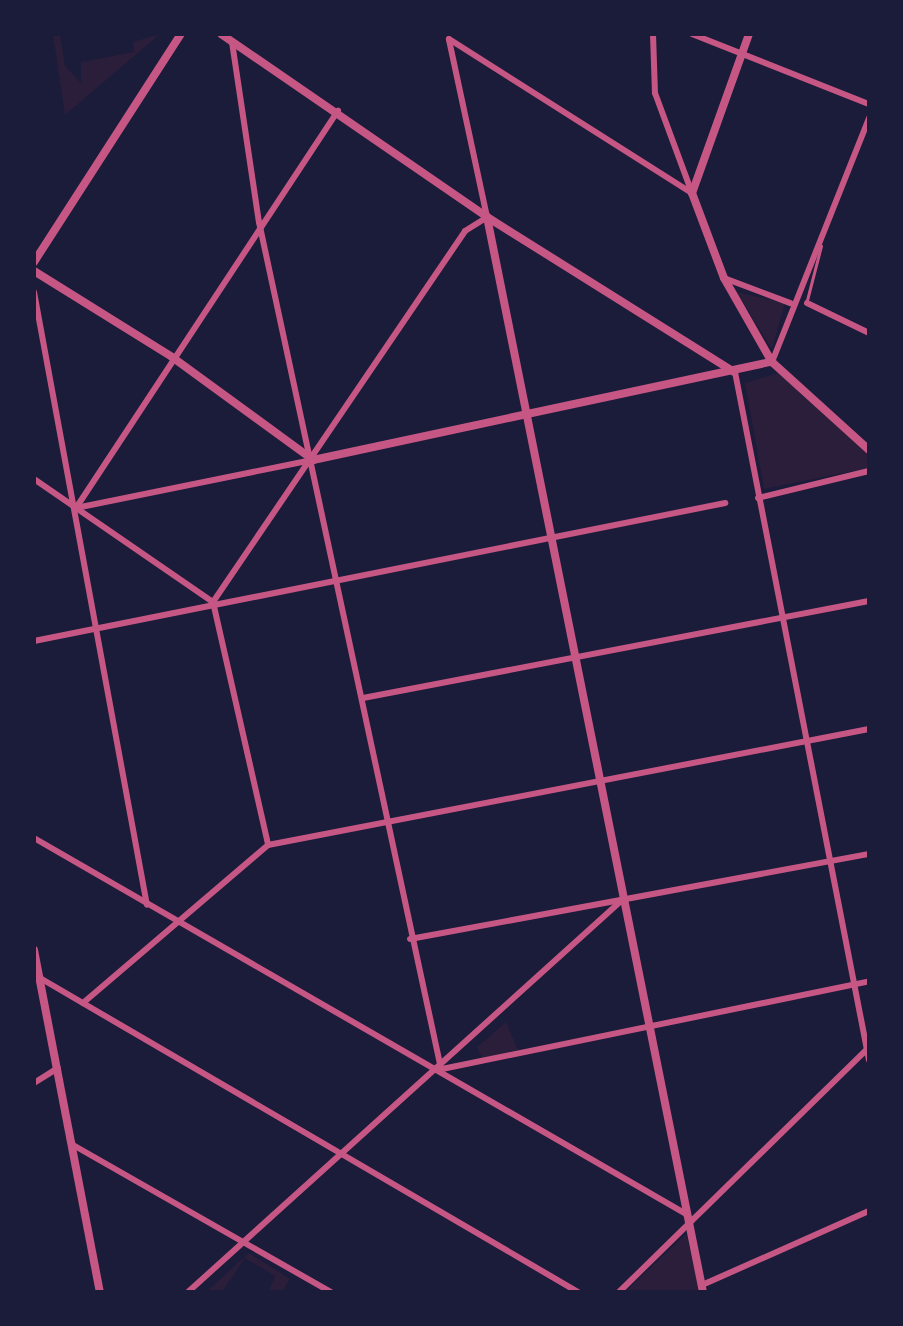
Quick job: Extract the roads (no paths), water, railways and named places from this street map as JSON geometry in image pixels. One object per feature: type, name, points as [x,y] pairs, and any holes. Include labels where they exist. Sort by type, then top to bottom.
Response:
[{"type":"street","points":[[34,262],[181,34]]},
{"type":"street","points":[[221,34],[338,111],[487,217],[735,372],[829,862],[858,985],[869,1060]]},
{"type":"street","points":[[653,34],[655,93],[724,278],[772,362],[869,450]]},
{"type":"street","points":[[692,34],[869,104]]},
{"type":"street","points":[[692,193],[749,34]]},
{"type":"street","points":[[449,37],[692,193]]},
{"type":"street","points":[[449,37],[487,217],[570,657],[702,1289],[869,1211]]},
{"type":"street","points":[[232,42],[259,222],[339,578],[385,821],[441,1069]]},
{"type":"street","points":[[76,508],[259,222],[338,111]]},
{"type":"street","points":[[772,362],[790,303],[869,118]]},
{"type":"street","points":[[213,602],[313,460],[465,231],[487,217]]},
{"type":"street","points":[[34,271],[172,357],[313,460]]},
{"type":"street","points":[[724,278],[790,303]]},
{"type":"street","points":[[34,292],[147,905]]},
{"type":"street","points":[[807,303],[869,333]]},
{"type":"street","points":[[76,508],[772,362]]},
{"type":"street","points":[[758,498],[869,471]]},
{"type":"street","points":[[34,479],[213,602],[268,845]]},
{"type":"street","points":[[34,641],[213,602],[725,503]]},
{"type":"street","points":[[363,698],[869,601]]},
{"type":"street","points":[[83,1003],[268,845],[869,729]]},
{"type":"street","points":[[34,838],[174,923],[441,1069],[686,1214]]},
{"type":"street","points":[[410,939],[869,854]]},
{"type":"street","points":[[188,1292],[441,1069],[621,901]]},
{"type":"street","points":[[34,950],[100,1292]]},
{"type":"street","points":[[40,978],[578,1292]]},
{"type":"street","points":[[441,1069],[869,981]]},
{"type":"street","points":[[619,1292],[868,1049]]},
{"type":"street","points":[[34,1083],[59,1067]]},
{"type":"street","points":[[73,1145],[331,1292]]},
{"type":"lane","points":[[807,303],[825,253],[817,244]]}]
